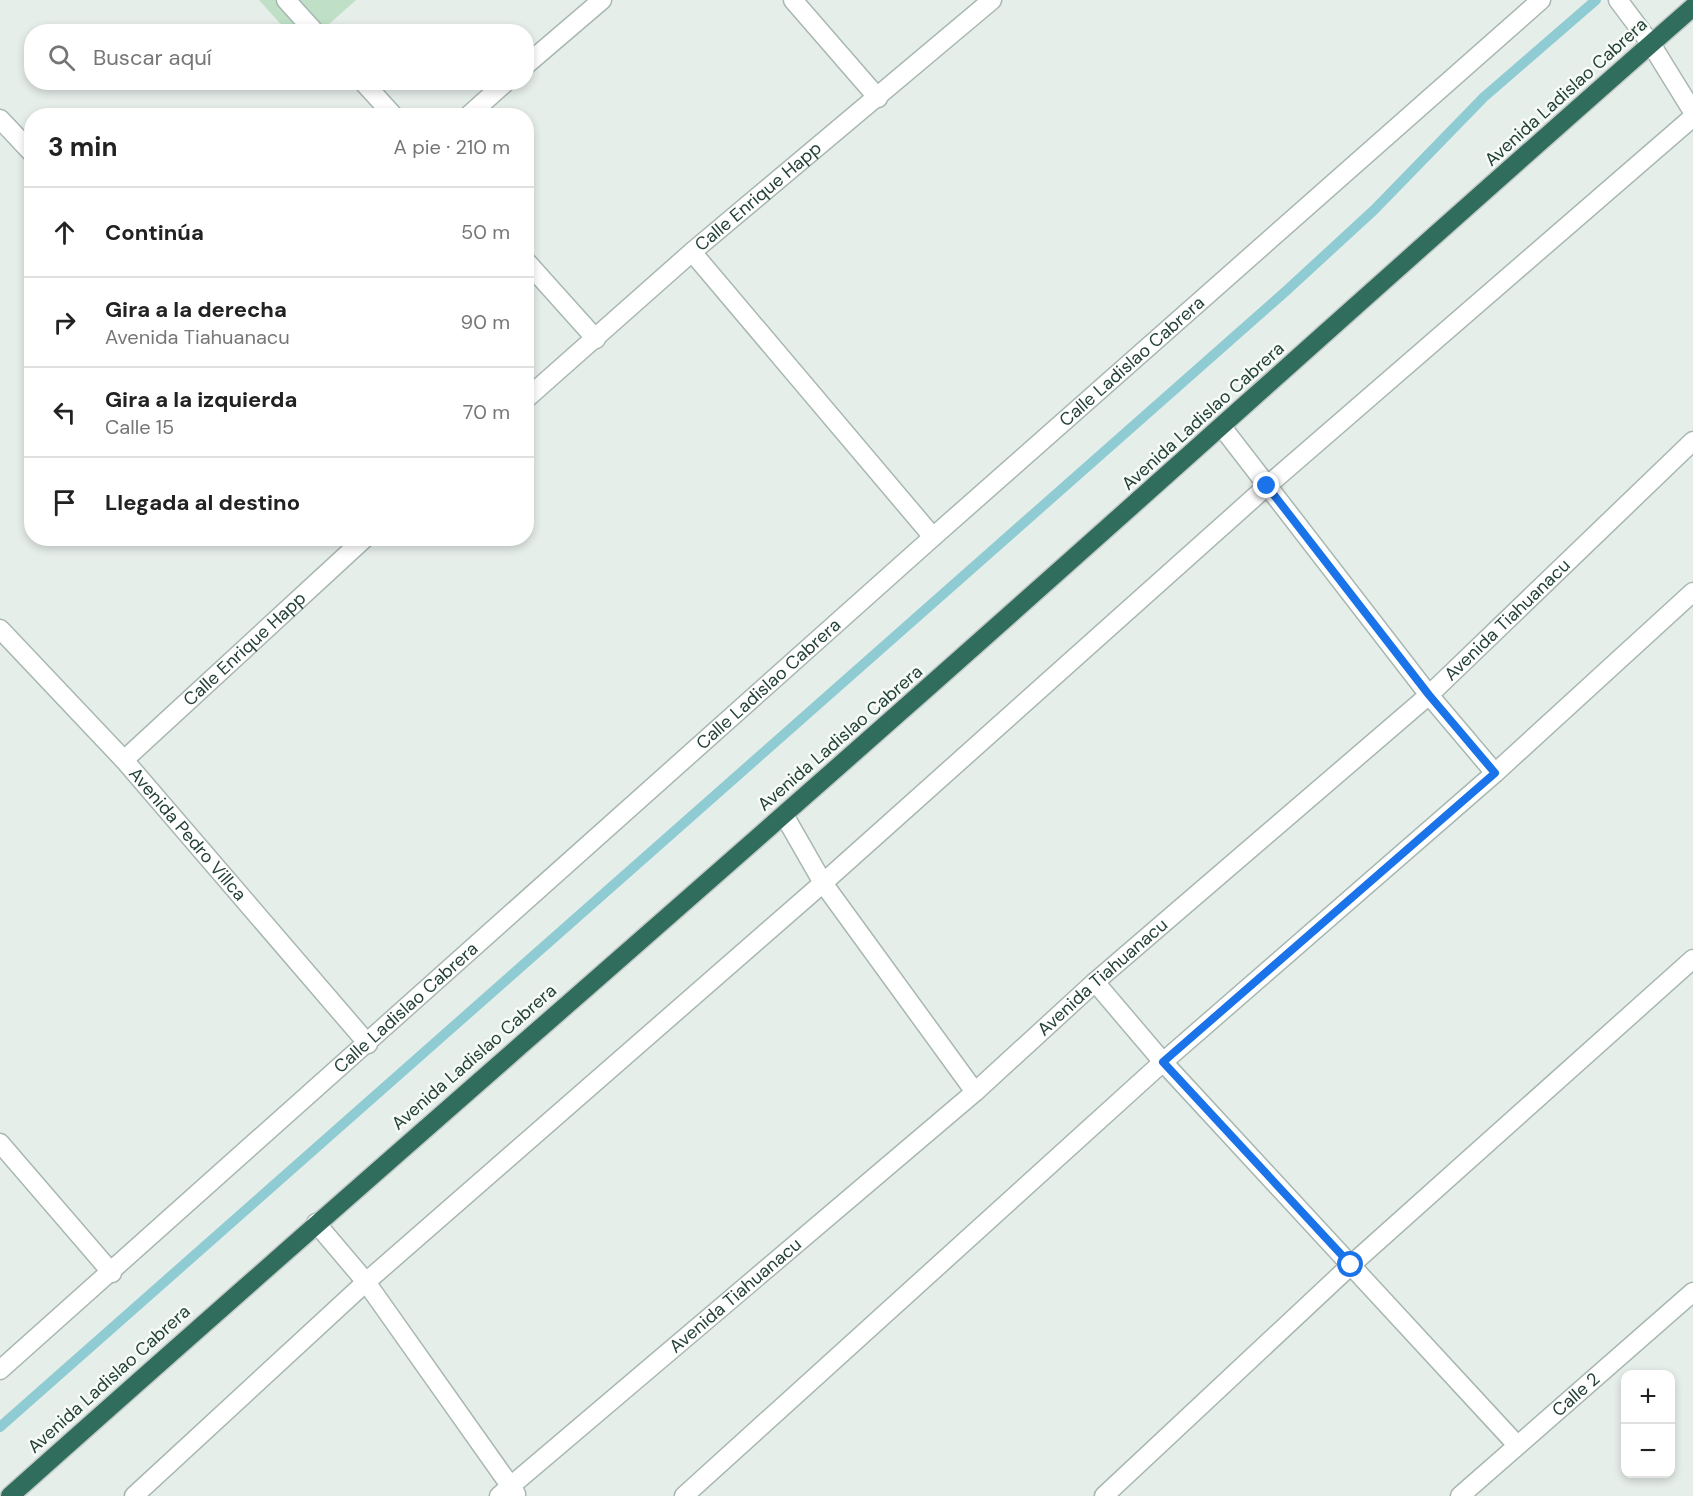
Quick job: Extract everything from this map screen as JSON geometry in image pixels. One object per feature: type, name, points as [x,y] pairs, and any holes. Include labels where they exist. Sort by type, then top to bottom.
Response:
[{"type":"highway","name":"Avenida Ladislao Cabrera","points":[[10,1496],[316,1223],[784,815],[1222,428],[1693,7]]},
{"type":"street","points":[[286,0],[308,24]]},
{"type":"street","points":[[534,58],[602,0]]},
{"type":"street","points":[[793,0],[878,98]]},
{"type":"street","name":"Calle Enrique Happ","points":[[534,392],[692,252],[992,0]]},
{"type":"street","name":"Calle Ladislao Cabrera","points":[[0,1370],[112,1273],[933,537],[1541,0]]},
{"type":"street","points":[[1621,3],[1651,44],[1693,112]]},
{"type":"street","points":[[370,90],[387,108]]},
{"type":"street","points":[[477,108],[497,90]]},
{"type":"street","points":[[134,1496],[366,1282],[823,883],[1267,486],[1693,117]]},
{"type":"street","points":[[0,119],[24,144]]},
{"type":"street","points":[[692,252],[933,537]]},
{"type":"street","points":[[534,270],[596,339]]},
{"type":"street","points":[[1222,428],[1429,695],[1495,773]]},
{"type":"street","name":"Avenida Tiahuanacu","points":[[509,1492],[975,1092],[1095,982],[1429,695],[1693,441]]},
{"type":"street","name":"Calle Enrique Happ","points":[[124,760],[356,546]]},
{"type":"street","points":[[684,1496],[1163,1062],[1495,773],[1693,592]]},
{"type":"street","name":"Avenida Pedro Villca","points":[[0,629],[124,760],[368,1044]]},
{"type":"street","points":[[784,815],[823,883],[975,1092]]},
{"type":"street","points":[[1104,1496],[1351,1265],[1693,959]]},
{"type":"street","points":[[1095,982],[1163,1062],[1517,1444]]},
{"type":"street","points":[[0,1143],[112,1273]]},
{"type":"street","points":[[316,1223],[366,1282],[509,1492]]},
{"type":"street","name":"Calle 2","points":[[1460,1496],[1693,1292]]},
{"type":"green space","points":[[259,0],[356,0],[329,24],[281,24]]},
{"type":"waterway","points":[[0,1427],[1286,291],[1374,210],[1484,97],[1596,0]]},
{"type":"route","points":[[1267,486],[1429,695],[1495,773],[1163,1062],[1351,1265]]}]
